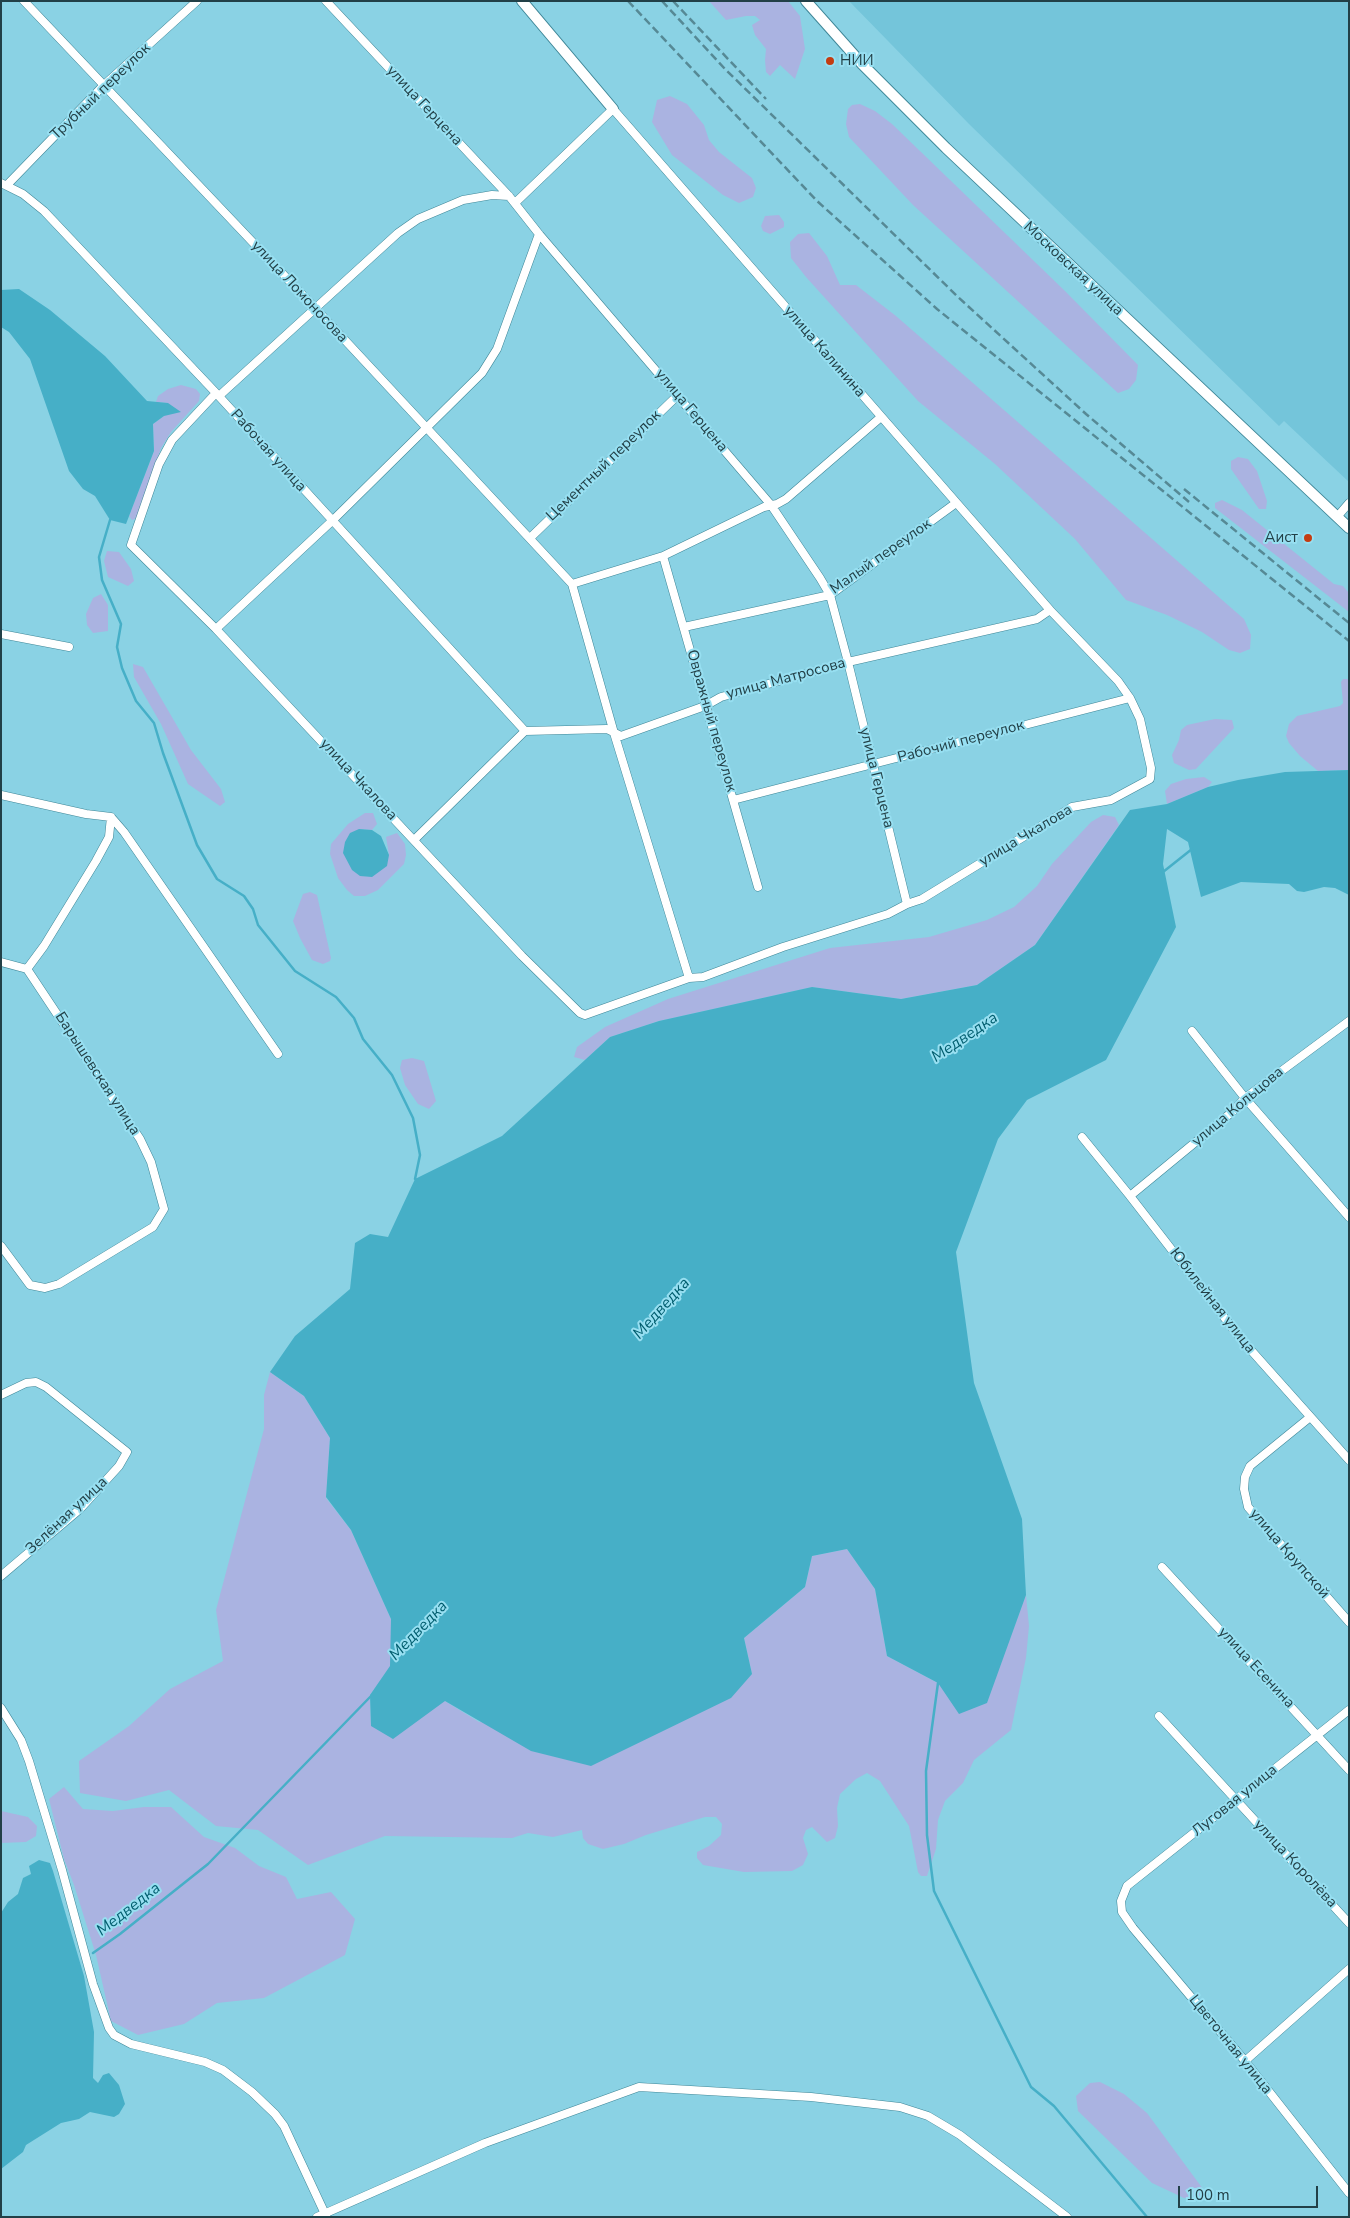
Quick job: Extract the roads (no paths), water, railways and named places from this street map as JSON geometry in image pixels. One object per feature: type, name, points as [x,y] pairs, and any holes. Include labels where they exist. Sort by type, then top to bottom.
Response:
[{"type":"street","name":"улица Ломоносова","points":[[24,1],[316,309],[426,430],[572,584]]},
{"type":"street","name":"Трубный переулок","points":[[4,184],[103,86],[197,1]]},
{"type":"street","name":"улица Герцена","points":[[326,1],[515,203],[539,234],[771,505],[830,594],[907,904]]},
{"type":"street","name":"улица Калинина","points":[[522,1],[613,109],[956,503],[1050,610],[1118,681],[1130,698],[1140,719],[1151,768],[1150,779]]},
{"type":"street","name":"Московская улица","points":[[806,1],[862,64],[946,148],[1349,528]]},
{"type":"street","points":[[515,203],[613,109]]},
{"type":"street","name":"Рабочая улица","points":[[4,184],[23,194],[44,211],[217,395],[525,732]]},
{"type":"street","points":[[217,395],[316,309],[398,233],[418,219],[463,200],[492,195],[509,196]]},
{"type":"street","points":[[216,629],[426,430],[490,363],[539,234]]},
{"type":"street","name":"улица Чкалова","points":[[217,395],[172,440],[159,464],[131,545],[216,629],[522,956],[580,1013],[585,1015],[689,978],[703,977],[784,947],[888,914],[922,899],[1072,807],[1111,800],[1150,779]]},
{"type":"street","name":"Цементный переулок","points":[[530,538],[678,395]]},
{"type":"street","points":[[689,978],[614,733],[572,584],[663,556],[786,499],[881,417]]},
{"type":"street","name":"Малый переулок","points":[[684,627],[830,594],[956,503]]},
{"type":"street","points":[[1337,517],[1349,503]]},
{"type":"street","name":"Овражный переулок","points":[[663,556],[758,887]]},
{"type":"street","name":"улица Матросова","points":[[525,732],[607,729],[621,736],[705,706],[721,697],[848,662],[1037,618],[1050,610]]},
{"type":"street","points":[[1,634],[68,647]]},
{"type":"street","name":"Рабочий переулок","points":[[733,800],[1130,698]]},
{"type":"street","points":[[414,840],[525,732]]},
{"type":"street","points":[[1,795],[86,814],[111,817],[124,832],[278,1054]]},
{"type":"street","points":[[1,962],[27,969],[44,946],[96,861],[109,837],[111,817]]},
{"type":"street","name":"Барышевская улица","points":[[1,1246],[30,1285],[45,1288],[59,1284],[153,1227],[164,1209],[151,1162],[140,1139],[27,969]]},
{"type":"street","name":"улица Кольцова","points":[[1130,1196],[1232,1112],[1244,1098],[1349,1021]]},
{"type":"street","points":[[1192,1032],[1244,1098],[1349,1216]]},
{"type":"street","name":"Юбилейная улица","points":[[1082,1137],[1241,1339],[1310,1418],[1347,1455]]},
{"type":"street","name":"Зелёная улица","points":[[1,1395],[26,1383],[36,1382],[53,1393],[127,1452],[120,1466],[80,1509],[1,1576]]},
{"type":"street","name":"улица Крупской","points":[[1310,1418],[1250,1466],[1245,1478],[1244,1489],[1248,1507],[1349,1622]]},
{"type":"street","name":"улица Есенина","points":[[1162,1567],[1349,1770]]},
{"type":"street","points":[[1,1708],[18,1734],[29,1762],[62,1870],[93,1984],[109,2028],[114,2035],[131,2044],[205,2062],[238,2080],[275,2114],[284,2126],[326,2215]]},
{"type":"street","name":"Луговая улица","points":[[1123,1893],[1128,1886],[1349,1710]]},
{"type":"street","name":"улица Королёва","points":[[1159,1716],[1349,1923]]},
{"type":"street","name":"Цветочная улица","points":[[1123,1893],[1121,1901],[1122,1912],[1133,1928],[1244,2061],[1349,2193]]},
{"type":"street","points":[[1244,2061],[1349,1969]]},
{"type":"street","points":[[317,2217],[326,2215],[485,2143],[639,2087],[811,2097],[900,2107],[928,2116],[960,2135],[1067,2217]]},
{"type":"water","points":[[19,289],[50,310],[105,356],[147,401],[168,403],[181,412],[164,416],[153,424],[154,451],[126,524],[110,520],[95,496],[83,489],[69,471],[30,359],[9,332],[1,327],[1,290]]},
{"type":"water","points":[[1349,770],[1349,895],[1335,888],[1324,887],[1304,892],[1297,891],[1289,884],[1241,882],[1201,897],[1188,842],[1167,829],[1163,864],[1176,927],[1106,1060],[1027,1100],[998,1139],[956,1252],[974,1383],[1022,1519],[1026,1595],[987,1703],[959,1714],[938,1683],[887,1656],[875,1589],[847,1549],[812,1556],[805,1587],[744,1638],[752,1674],[731,1698],[591,1766],[531,1751],[445,1701],[393,1739],[371,1726],[370,1695],[390,1666],[391,1619],[351,1530],[326,1497],[330,1438],[304,1396],[270,1372],[295,1336],[350,1289],[355,1243],[370,1234],[388,1237],[415,1179],[502,1136],[610,1037],[659,1021],[812,987],[901,999],[977,985],[1035,945],[1130,810],[1167,804],[1208,787],[1238,780],[1285,772]]},
{"type":"water","points":[[359,829],[372,830],[381,836],[389,855],[387,866],[372,877],[360,876],[352,870],[343,853],[345,842],[350,833]]},
{"type":"water","points":[[39,1860],[50,1863],[84,1976],[94,2032],[93,2078],[98,2083],[103,2075],[109,2073],[119,2085],[125,2104],[119,2114],[114,2117],[90,2112],[79,2119],[61,2123],[26,2145],[23,2152],[1,2169],[1,1913],[8,1902],[18,1894],[23,1878],[31,1874],[29,1866]]},
{"type":"waterway","points":[[110,520],[99,557],[102,580],[121,624],[117,647],[122,668],[136,701],[154,723],[197,845],[217,879],[244,896],[253,909],[258,925],[295,971],[336,997],[354,1018],[363,1039],[392,1075],[413,1118],[420,1155],[415,1179],[417,1180]]},
{"type":"waterway","name":"Медведка","points":[[1163,872],[1192,849]]},
{"type":"waterway","points":[[938,1683],[926,1771],[927,1835],[934,1891],[1031,2087],[1054,2106],[1147,2217]]},
{"type":"waterway","name":"Медведка","points":[[93,1953],[208,1864],[372,1695]]},
{"type":"railway","points":[[628,1],[817,201],[937,309],[1349,641]]},
{"type":"railway","points":[[662,1],[725,69],[958,297],[1086,414],[1189,502]]},
{"type":"railway","points":[[673,1],[766,99]]},
{"type":"railway","points":[[1184,489],[1349,623]]},
{"type":"place","name":"НИИ","points":[[830,61]]},
{"type":"place","name":"Аист","points":[[1308,538]]}]
